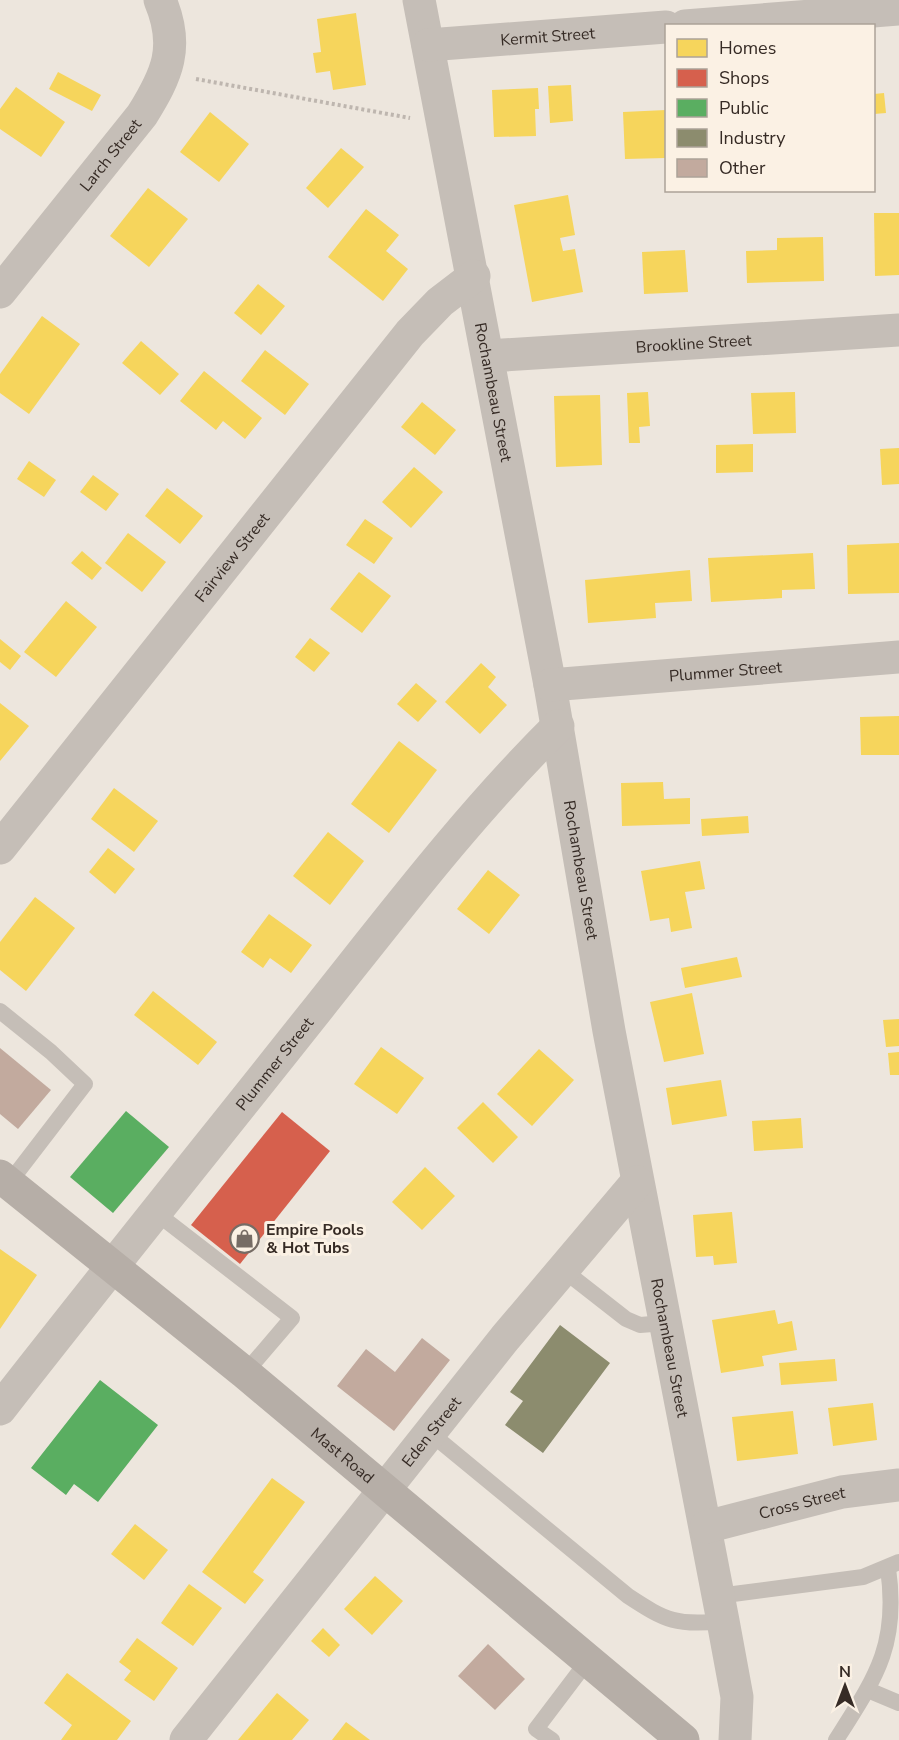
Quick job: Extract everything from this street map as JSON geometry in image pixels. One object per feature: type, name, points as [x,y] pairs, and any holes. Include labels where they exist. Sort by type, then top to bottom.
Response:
[{"type":"main road","name":"Mast Road","points":[[5,1180],[245,1373],[589,1659],[682,1740]]},
{"type":"street","name":"Larch Street","points":[[0,292],[142,115],[165,73],[171,44],[169,28],[160,0]]},
{"type":"street","name":"Rochambeau Street","points":[[419,0],[474,276],[558,726],[637,1182],[706,1527],[737,1696],[735,1740]]},
{"type":"street","points":[[710,24],[899,9]]},
{"type":"street","name":"Kermit Street","points":[[428,45],[665,27]]},
{"type":"street","name":"Fairview Street","points":[[0,848],[410,333],[440,302],[474,276]]},
{"type":"street","name":"Brookline Street","points":[[488,356],[899,330]]},
{"type":"street","name":"Plummer Street","points":[[550,685],[899,657]]},
{"type":"street","name":"Plummer Street","points":[[0,1409],[112,1264],[391,918],[510,776],[558,726]]},
{"type":"street","name":"Eden Street","points":[[186,1740],[429,1432],[562,1269],[637,1182]]},
{"type":"street","name":"Cross Street","points":[[706,1527],[842,1492],[899,1485]]},
{"type":"lane","points":[[0,1011],[51,1052],[85,1084],[5,1180]]},
{"type":"lane","points":[[155,1212],[292,1318],[245,1373]]},
{"type":"lane","points":[[562,1269],[626,1319],[640,1326],[665,1323]]},
{"type":"lane","points":[[429,1432],[644,1607],[671,1621],[692,1625],[721,1609],[863,1577],[893,1565],[891,1626],[882,1658],[868,1690],[836,1740]]},
{"type":"lane","points":[[552,1740],[536,1729],[589,1659]]},
{"type":"lane","points":[[868,1690],[899,1703]]},
{"type":"path","points":[[165,73],[443,124]]},
{"type":"building: Homes","points":[[356,13],[366,85],[333,90],[330,71],[316,73],[313,53],[321,52],[317,19]]},
{"type":"building: Homes","points":[[58,72],[101,95],[92,111],[49,89]]},
{"type":"building: Homes","points":[[571,85],[573,121],[550,123],[548,86]]},
{"type":"building: Homes","points":[[16,87],[65,122],[41,157],[0,129],[0,109]]},
{"type":"building: Homes","points":[[538,88],[539,109],[535,109],[536,136],[494,137],[492,90]]},
{"type":"building: Homes","points":[[884,93],[886,113],[875,114],[875,94]]},
{"type":"building: Homes","points":[[665,110],[665,158],[625,159],[623,112]]},
{"type":"building: Homes","points":[[210,112],[249,144],[219,182],[180,152]]},
{"type":"building: Homes","points":[[341,148],[364,167],[328,208],[306,188]]},
{"type":"building: Homes","points":[[148,188],[188,219],[149,267],[110,236]]},
{"type":"building: Homes","points":[[568,195],[575,235],[560,238],[563,251],[575,249],[583,292],[532,302],[514,205]]},
{"type":"building: Homes","points":[[366,209],[399,235],[386,251],[408,269],[383,301],[328,257]]},
{"type":"building: Homes","points":[[874,213],[899,213],[899,275],[875,276]]},
{"type":"building: Homes","points":[[823,237],[824,281],[747,283],[746,251],[777,250],[777,238]]},
{"type":"building: Homes","points":[[685,250],[688,292],[644,294],[642,252]]},
{"type":"building: Homes","points":[[258,284],[285,306],[261,335],[234,313]]},
{"type":"building: Homes","points":[[42,316],[80,344],[29,414],[0,393],[0,374]]},
{"type":"building: Homes","points":[[141,341],[179,374],[160,395],[122,363]]},
{"type":"building: Homes","points":[[265,350],[309,384],[285,415],[241,381]]},
{"type":"building: Homes","points":[[204,371],[262,418],[245,439],[223,421],[216,430],[180,401]]},
{"type":"building: Homes","points":[[648,392],[650,426],[639,427],[640,443],[629,443],[627,393]]},
{"type":"building: Homes","points":[[795,392],[796,433],[753,434],[751,393]]},
{"type":"building: Homes","points":[[600,395],[602,465],[556,467],[554,396]]},
{"type":"building: Homes","points":[[422,402],[456,430],[435,455],[401,427]]},
{"type":"building: Homes","points":[[753,444],[753,472],[716,473],[716,445]]},
{"type":"building: Homes","points":[[899,448],[899,484],[882,485],[880,449]]},
{"type":"building: Homes","points":[[29,461],[56,480],[44,497],[17,479]]},
{"type":"building: Homes","points":[[414,467],[443,492],[411,528],[382,502]]},
{"type":"building: Homes","points":[[93,475],[119,494],[106,511],[80,492]]},
{"type":"building: Homes","points":[[167,488],[203,516],[180,544],[145,516]]},
{"type":"building: Homes","points":[[365,519],[393,538],[374,564],[346,545]]},
{"type":"building: Homes","points":[[128,533],[166,562],[142,592],[105,563]]},
{"type":"building: Homes","points":[[899,543],[899,593],[848,594],[847,545]]},
{"type":"building: Homes","points":[[82,551],[102,568],[92,580],[71,563]]},
{"type":"building: Homes","points":[[813,553],[815,589],[782,590],[782,598],[711,602],[708,558]]},
{"type":"building: Homes","points":[[690,570],[692,601],[655,603],[656,618],[588,623],[585,580]]},
{"type":"building: Homes","points":[[359,572],[391,596],[362,633],[330,609]]},
{"type":"building: Homes","points":[[66,601],[97,627],[56,677],[24,652]]},
{"type":"building: Homes","points":[[310,638],[330,653],[314,672],[295,657]]},
{"type":"building: Homes","points":[[0,639],[21,656],[10,670],[0,662]]},
{"type":"building: Homes","points":[[481,663],[496,677],[488,687],[507,705],[480,734],[445,702]]},
{"type":"building: Homes","points":[[416,683],[437,701],[418,722],[397,704]]},
{"type":"building: Homes","points":[[0,703],[29,726],[0,761]]},
{"type":"building: Homes","points":[[899,716],[899,755],[861,755],[860,717]]},
{"type":"building: Homes","points":[[399,741],[437,770],[389,833],[351,804]]},
{"type":"building: Homes","points":[[663,782],[664,799],[690,798],[690,824],[622,826],[621,783]]},
{"type":"building: Homes","points":[[114,788],[158,821],[134,852],[91,819]]},
{"type":"building: Homes","points":[[748,816],[749,833],[702,836],[701,819]]},
{"type":"building: Homes","points":[[328,832],[364,861],[330,905],[293,876]]},
{"type":"building: Homes","points":[[108,848],[135,869],[115,894],[89,872]]},
{"type":"building: Homes","points":[[700,861],[705,889],[685,892],[692,928],[671,932],[669,918],[650,921],[641,871]]},
{"type":"building: Homes","points":[[488,870],[520,895],[489,934],[457,909]]},
{"type":"building: Homes","points":[[35,897],[75,928],[26,991],[0,970],[0,942]]},
{"type":"building: Homes","points":[[269,914],[312,945],[291,973],[270,958],[263,968],[241,952]]},
{"type":"building: Homes","points":[[737,957],[742,977],[685,988],[681,968]]},
{"type":"building: Homes","points":[[153,991],[217,1042],[198,1065],[134,1015]]},
{"type":"building: Homes","points":[[692,993],[704,1054],[664,1062],[650,1002]]},
{"type":"building: Homes","points":[[899,1019],[899,1046],[886,1047],[883,1020]]},
{"type":"building: Homes","points":[[381,1047],[424,1078],[397,1114],[354,1084]]},
{"type":"building: Homes","points":[[539,1049],[574,1080],[532,1126],[497,1094]]},
{"type":"building: Homes","points":[[899,1052],[899,1075],[890,1075],[888,1053]]},
{"type":"building: Homes","points":[[721,1080],[727,1116],[672,1125],[666,1088]]},
{"type":"building: Homes","points":[[483,1102],[518,1137],[493,1163],[457,1128]]},
{"type":"building: Homes","points":[[801,1118],[803,1148],[754,1151],[752,1121]]},
{"type":"building: Homes","points":[[425,1167],[455,1196],[422,1230],[392,1202]]},
{"type":"building: Homes","points":[[732,1212],[737,1263],[714,1265],[713,1256],[696,1257],[693,1215]]},
{"type":"building: Homes","points":[[0,1249],[37,1275],[0,1329]]},
{"type":"building: Homes","points":[[775,1310],[778,1324],[792,1321],[797,1350],[762,1356],[764,1366],[721,1373],[712,1320]]},
{"type":"building: Homes","points":[[835,1359],[837,1381],[781,1385],[779,1363]]},
{"type":"building: Homes","points":[[873,1403],[877,1440],[833,1446],[828,1408]]},
{"type":"building: Homes","points":[[793,1411],[798,1454],[737,1461],[732,1417]]},
{"type":"building: Homes","points":[[272,1478],[305,1502],[253,1572],[264,1580],[245,1604],[202,1572]]},
{"type":"building: Homes","points":[[135,1524],[168,1550],[144,1580],[111,1554]]},
{"type":"building: Homes","points":[[375,1576],[403,1601],[372,1635],[344,1609]]},
{"type":"building: Homes","points":[[189,1584],[222,1608],[193,1646],[161,1623]]},
{"type":"building: Homes","points":[[323,1628],[340,1645],[329,1657],[311,1641]]},
{"type":"building: Homes","points":[[137,1638],[178,1668],[154,1701],[124,1680],[131,1671],[119,1662]]},
{"type":"building: Homes","points":[[67,1673],[131,1721],[117,1740],[61,1740],[72,1725],[44,1703]]},
{"type":"building: Homes","points":[[277,1693],[309,1720],[292,1740],[238,1740]]},
{"type":"building: Homes","points":[[346,1722],[370,1740],[332,1740]]},
{"type":"building: Shops","points":[[282,1112],[330,1151],[240,1264],[191,1225]]},
{"type":"building: Public","points":[[126,1111],[169,1147],[113,1213],[70,1177]]},
{"type":"building: Public","points":[[100,1380],[158,1425],[98,1502],[74,1484],[66,1495],[31,1468]]},
{"type":"building: Industry","points":[[560,1325],[610,1363],[543,1453],[505,1425],[523,1401],[510,1392]]},
{"type":"building: Other","points":[[0,1048],[51,1090],[18,1129],[0,1114]]},
{"type":"building: Other","points":[[422,1338],[450,1360],[394,1431],[337,1386],[366,1349],[395,1372]]},
{"type":"building: Other","points":[[488,1644],[525,1679],[495,1710],[458,1676]]},
{"type":"place","name":"Empire Pools & Hot Tubs","points":[[245,1238]]}]
